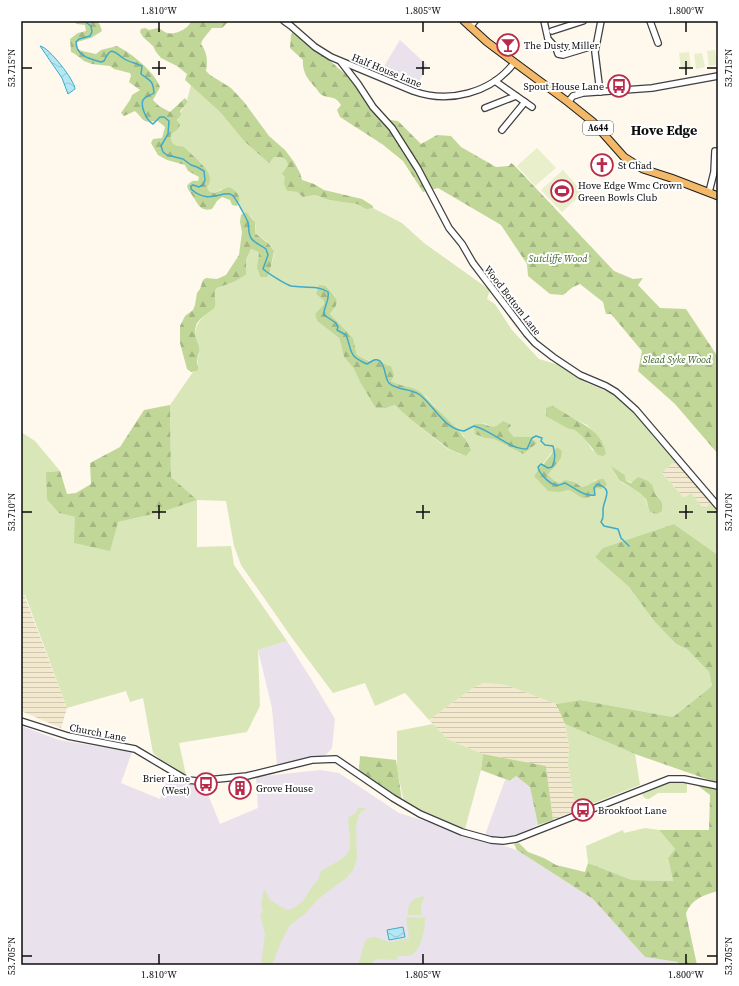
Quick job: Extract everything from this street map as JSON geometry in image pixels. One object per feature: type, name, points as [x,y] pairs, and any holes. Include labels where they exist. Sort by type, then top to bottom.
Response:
[{"type":"main road","name":"A644","points":[[464,21],[514,63],[593,122],[624,157],[644,169],[718,196]]},
{"type":"street","points":[[284,21],[315,47],[341,62]]},
{"type":"street","points":[[470,27],[475,21]]},
{"type":"street","points":[[544,21],[548,39],[556,48],[558,54],[563,55],[596,45]]},
{"type":"street","points":[[552,31],[574,22],[583,21]]},
{"type":"street","points":[[600,92],[595,52],[601,21]]},
{"type":"street","points":[[650,21],[658,43]]},
{"type":"street","name":"Half House Lane","points":[[341,62],[415,92],[451,97],[463,96],[495,81],[506,73],[514,63]]},
{"type":"street","name":"Wood Bottom Lane","points":[[341,62],[358,84],[372,107],[392,128],[418,168],[450,228],[473,262],[527,334],[535,343],[553,357],[580,375],[616,392],[636,410],[718,506]]},
{"type":"street","points":[[568,102],[573,96],[583,93],[652,88],[718,76]]},
{"type":"street","points":[[495,81],[532,107]]},
{"type":"street","points":[[485,108],[516,96]]},
{"type":"street","points":[[502,130],[525,102]]},
{"type":"street","points":[[709,192],[714,172],[715,152]]},
{"type":"street","name":"Church Lane","points":[[21,721],[68,736],[135,749],[187,780],[214,780],[247,776],[312,760],[336,759],[393,798],[420,814],[462,832],[491,840],[503,841],[516,839],[669,780],[684,779],[718,786]]},
{"type":"shaded area","points":[[400,40],[427,65],[416,88],[406,86],[380,73]]},
{"type":"shaded area","points":[[675,461],[711,502],[704,509],[691,493],[684,498],[662,473]]},
{"type":"shaded area","points":[[24,595],[67,708],[61,728],[21,711],[21,596]]},
{"type":"shaded area","points":[[287,641],[335,719],[332,748],[324,757],[277,765],[272,708],[258,650]]},
{"type":"shaded area","points":[[484,683],[506,685],[556,704],[565,724],[569,747],[568,765],[576,810],[553,820],[546,766],[483,754],[447,739],[429,720],[474,687]]},
{"type":"shaded area","points":[[21,726],[59,740],[132,752],[121,783],[160,799],[167,777],[183,783],[204,785],[220,824],[258,808],[256,777],[320,770],[339,773],[399,813],[517,850],[593,899],[645,957],[678,962],[679,965],[21,965]]},
{"type":"shaded area","points":[[516,776],[530,787],[538,825],[518,834],[506,837],[485,835],[505,780],[511,781]]},
{"type":"green space","points":[[73,21],[97,21],[102,31],[91,38],[77,42],[78,49],[96,54],[101,50],[117,46],[129,53],[148,69],[160,87],[153,100],[159,106],[170,112],[185,98],[188,102],[180,111],[181,115],[177,120],[180,125],[178,129],[171,134],[172,143],[176,146],[184,147],[207,171],[210,177],[210,182],[207,187],[209,191],[214,193],[229,187],[238,195],[239,203],[237,206],[232,205],[230,200],[222,197],[217,201],[212,209],[208,210],[202,208],[198,204],[187,186],[191,182],[198,181],[199,177],[188,171],[185,165],[167,160],[158,155],[151,143],[153,139],[162,138],[165,127],[158,121],[148,122],[144,120],[135,111],[124,116],[121,113],[132,95],[140,90],[129,82],[131,76],[130,73],[114,69],[110,66],[92,64],[84,61],[71,52],[70,39],[78,33],[86,31],[85,25],[77,24]]},
{"type":"green space","points":[[191,21],[229,21],[222,28],[212,28],[204,37],[201,44],[205,50],[207,64],[206,71],[231,88],[244,102],[269,136],[285,150],[294,162],[302,180],[314,184],[324,190],[362,199],[373,206],[373,208],[366,209],[357,204],[329,200],[315,195],[303,197],[297,192],[287,191],[284,184],[285,177],[282,174],[288,165],[286,160],[281,157],[274,157],[269,163],[244,141],[220,112],[185,80],[187,74],[177,66],[161,58],[153,46],[143,37],[140,32],[141,29],[145,28],[149,30],[158,28],[167,33],[174,33],[188,27]]},
{"type":"green space","name":"Sutcliffe Wood","points":[[293,31],[303,41],[324,55],[352,79],[357,77],[380,110],[390,120],[398,121],[421,144],[437,135],[451,136],[461,147],[496,167],[509,166],[511,163],[614,271],[633,279],[643,278],[638,285],[660,308],[686,309],[718,357],[718,454],[675,404],[638,371],[642,351],[611,314],[606,314],[603,302],[580,284],[573,287],[563,295],[550,294],[528,276],[527,264],[501,225],[438,188],[423,192],[403,161],[382,144],[340,117],[337,110],[341,105],[339,102],[334,98],[319,93],[306,76],[303,68],[303,60],[290,48],[291,35]]},
{"type":"green space","points":[[715,50],[717,65],[709,66],[707,51]]},
{"type":"green space","points":[[689,52],[691,69],[681,70],[679,53]]},
{"type":"green space","points":[[702,53],[705,67],[696,69],[694,54]]},
{"type":"green space","points":[[191,85],[220,112],[244,141],[269,162],[274,157],[281,157],[286,160],[288,165],[285,177],[287,191],[297,192],[303,197],[315,195],[329,200],[373,208],[402,223],[424,243],[490,290],[487,299],[495,304],[512,330],[539,359],[559,365],[587,383],[611,393],[630,407],[655,439],[675,461],[662,473],[684,498],[691,493],[704,509],[711,502],[718,511],[718,555],[674,524],[604,548],[595,557],[629,587],[654,621],[676,644],[687,649],[709,672],[712,686],[673,717],[580,700],[556,704],[506,685],[484,683],[474,687],[429,720],[405,693],[375,706],[365,683],[333,693],[241,565],[234,546],[226,501],[197,500],[197,547],[231,546],[234,565],[287,641],[258,650],[260,706],[247,732],[179,743],[186,775],[169,768],[153,753],[143,698],[130,702],[126,691],[67,708],[25,595],[21,596],[21,432],[35,441],[60,471],[46,472],[59,513],[75,517],[118,522],[162,512],[196,500],[171,477],[170,405],[193,372],[196,371],[198,364],[197,359],[199,356],[195,341],[197,325],[205,315],[212,310],[215,291],[217,288],[234,282],[246,275],[246,260],[251,249],[259,252],[258,263],[270,271],[274,255],[270,245],[255,233],[255,223],[253,219],[245,212],[243,213],[238,205],[239,204],[222,189],[214,193],[210,191],[206,185],[205,171],[201,163],[179,149],[171,141],[170,135],[175,130],[178,118],[188,102],[187,100]],"holes":[[[326,286],[335,296],[334,310],[330,314],[353,338],[357,355],[372,362],[376,360],[390,366],[391,381],[426,396],[464,436],[466,456],[448,449],[395,405],[386,408],[359,380],[354,369],[344,357],[339,338],[317,321],[315,314],[324,304],[324,301],[316,294]],[[558,409],[568,416],[587,425],[599,438],[593,451],[580,433],[556,422]],[[479,423],[508,430],[514,437],[530,437],[523,454],[494,439],[485,438]],[[552,452],[552,470],[548,475],[555,481],[560,483],[574,482],[582,487],[589,486],[596,479],[597,488],[589,498],[582,498],[569,490],[560,492],[534,476]],[[612,467],[625,475],[626,481],[653,486],[655,494],[662,502],[647,505],[646,500],[641,493],[624,484]]]},
{"type":"green space","name":"Hove Edge Wmc Crown Green Bowls Club","points":[[537,148],[556,168],[535,186],[517,166]]},
{"type":"green space","name":"Hove Edge Wmc Crown Green Bowls Club","points":[[563,170],[583,193],[562,212],[541,190]]},
{"type":"green space","points":[[245,212],[255,222],[255,233],[269,244],[274,251],[270,271],[267,277],[261,277],[257,268],[259,252],[251,249],[246,260],[246,275],[234,282],[217,288],[215,291],[214,308],[197,323],[195,329],[199,349],[197,361],[198,368],[197,371],[191,372],[187,369],[180,343],[180,326],[185,316],[193,310],[197,293],[203,280],[206,278],[217,279],[226,275],[239,255],[242,232],[240,222],[241,215]]},
{"type":"green space","points":[[319,285],[326,286],[335,297],[337,303],[334,310],[330,314],[353,338],[357,355],[371,362],[376,360],[391,366],[394,375],[391,381],[417,390],[423,394],[465,438],[471,450],[466,456],[449,449],[410,419],[395,405],[386,408],[376,408],[354,369],[344,357],[339,338],[317,321],[315,314],[324,304],[324,301],[316,294]]},
{"type":"green space","points":[[170,405],[171,477],[197,500],[162,512],[118,522],[110,551],[74,543],[75,517],[59,513],[47,499],[46,472],[60,471],[67,494],[76,493],[91,484],[90,463],[120,447],[144,410]]},
{"type":"green space","points":[[552,406],[597,434],[604,446],[606,454],[603,456],[598,455],[575,430],[567,428],[546,416],[546,408]]},
{"type":"green space","points":[[503,421],[511,425],[508,430],[514,437],[530,437],[537,443],[523,454],[494,439],[485,438],[475,434],[474,425],[483,424],[494,427]]},
{"type":"green space","points":[[557,447],[562,451],[561,458],[548,475],[555,481],[560,483],[565,480],[574,482],[582,487],[597,480],[604,479],[607,485],[601,489],[597,488],[595,495],[591,495],[589,498],[582,498],[569,490],[560,492],[548,491],[534,476],[538,470],[538,467],[543,465]]},
{"type":"green space","points":[[611,466],[625,475],[626,481],[631,483],[638,477],[648,481],[653,486],[655,494],[662,502],[662,511],[657,514],[650,512],[646,499],[640,493],[619,480]]},
{"type":"green space","points":[[674,524],[718,555],[718,783],[635,754],[565,724],[556,704],[580,700],[673,717],[712,686],[709,672],[687,649],[676,644],[654,621],[629,587],[595,557],[603,548]]},
{"type":"green space","points":[[433,724],[447,739],[483,754],[481,770],[465,829],[404,802],[397,770],[397,731]]},
{"type":"green space","points":[[565,724],[635,754],[640,785],[576,810],[568,765],[569,747]]},
{"type":"green space","points":[[483,754],[546,766],[553,820],[538,825],[530,787],[516,776],[510,781],[481,770]]},
{"type":"green space","points":[[360,756],[396,760],[402,801],[359,771]]},
{"type":"green space","points":[[679,781],[687,783],[686,793],[658,793],[649,799],[646,799],[642,795],[644,791],[668,782]]},
{"type":"green space","points":[[697,784],[718,789],[718,891],[699,898],[691,905],[686,914],[697,965],[679,965],[678,962],[645,957],[593,899],[517,850],[514,844],[519,843],[528,852],[544,858],[556,865],[585,872],[588,863],[632,880],[673,881],[668,858],[675,849],[659,830],[709,830],[710,795]]},
{"type":"green space","points":[[358,808],[366,808],[359,814],[356,827],[357,859],[353,870],[346,878],[318,899],[306,913],[290,925],[281,942],[272,965],[261,965],[265,934],[260,914],[263,912],[261,904],[264,889],[270,900],[287,910],[294,908],[303,901],[318,880],[321,871],[339,861],[348,853],[350,841],[348,821],[349,817],[356,813]]},
{"type":"green space","points":[[645,828],[659,830],[675,849],[668,858],[673,881],[632,880],[588,863],[586,846],[623,830],[624,833]]},
{"type":"green space","points":[[423,896],[424,898],[421,905],[422,915],[408,915],[408,907],[411,902]]},
{"type":"green space","points":[[406,917],[425,918],[424,932],[421,942],[413,954],[408,956],[397,956],[397,960],[376,959],[370,965],[358,965],[365,941],[369,938],[375,937],[390,942],[409,938]]},
{"type":"water","points":[[40,46],[55,58],[71,79],[75,89],[68,94],[62,78]]},
{"type":"water","points":[[403,927],[405,937],[389,940],[387,930]]},
{"type":"waterway","points":[[84,21],[91,26],[92,32],[90,36],[79,39],[76,42],[78,51],[92,60],[101,62],[104,61],[112,51],[127,61],[142,66],[141,74],[152,83],[154,89],[154,93],[143,100],[142,106],[145,114],[148,120],[153,124],[160,117],[164,117],[169,121],[168,134],[161,146],[163,152],[167,155],[183,159],[191,165],[204,171],[205,180],[203,185],[199,187],[193,185],[191,186],[191,189],[198,194],[210,197],[228,194],[234,197],[248,222],[252,240],[266,249],[268,255],[263,269],[277,279],[291,286],[320,288],[328,292],[324,315],[336,323],[338,327],[337,330],[346,335],[353,355],[367,364],[374,360],[381,362],[387,381],[392,386],[412,391],[420,395],[440,417],[451,426],[464,431],[474,426],[481,428],[507,443],[520,448],[527,449],[532,438],[536,436],[542,438],[541,441],[545,445],[553,446],[555,456],[552,467],[548,468],[541,464],[538,467],[542,475],[553,484],[558,485],[565,483],[587,495],[595,495],[594,488],[597,484],[606,489],[607,495],[603,506],[603,518],[601,522],[604,526],[618,529],[621,538],[629,546]]},
{"type":"place","name":"The Dusty Miller","points":[[508,45]]},
{"type":"place","name":"Spout House Lane","points":[[619,86]]},
{"type":"place","name":"St Chad","points":[[602,165]]},
{"type":"place","name":"Hove Edge Wmc Crown Green Bowls Club","points":[[562,191]]},
{"type":"place","name":"Brier Lane (West)","points":[[206,784]]},
{"type":"place","name":"Grove House","points":[[240,788]]},
{"type":"place","name":"Brookfoot Lane","points":[[583,810]]},
{"type":"district","name":"Hove Edge","points":[[664,130]]},
{"type":"park label","name":"Slead Syke Wood","points":[[677,359]]}]
